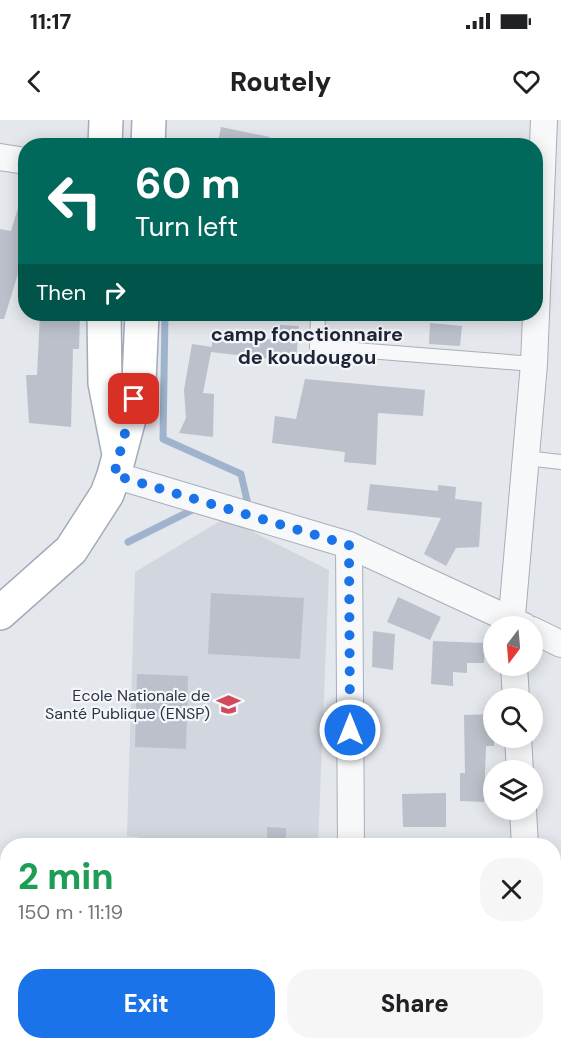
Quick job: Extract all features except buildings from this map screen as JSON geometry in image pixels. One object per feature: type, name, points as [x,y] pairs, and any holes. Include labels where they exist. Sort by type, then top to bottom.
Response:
[{"type":"main road","points":[[105,138],[106,120]]},
{"type":"main road","points":[[148,138],[149,120]]},
{"type":"main road","points":[[104,321],[105,383],[117,464]]},
{"type":"main road","points":[[0,613],[71,550],[93,520],[117,464],[139,381],[142,321]]},
{"type":"street","points":[[543,243],[544,120]]},
{"type":"street","points":[[0,157],[18,160]]},
{"type":"street","points":[[521,616],[526,458],[537,321]]},
{"type":"street","points":[[117,464],[349,545],[500,616]]},
{"type":"street","points":[[349,545],[351,838]]},
{"type":"street","points":[[543,636],[561,644]]},
{"type":"street","points":[[523,820],[524,838]]},
{"type":"lane","points":[[318,321],[316,347],[534,364]]},
{"type":"lane","points":[[526,458],[561,462]]},
{"type":"shaded area","name":"Ecole Nationale de Santé Publique (ENSP)","points":[[225,518],[329,570],[318,838],[138,838],[127,836],[135,572]]},
{"type":"waterway","points":[[165,321],[163,439],[241,474],[249,509]]},
{"type":"waterway","points":[[128,542],[198,507]]},
{"type":"place","name":"Ecole Nationale de Santé Publique (ENSP)","points":[[228,704]]},
{"type":"district","name":"camp fonctionnaire de koudougou","points":[[307,346]]},
{"type":"route","points":[[134,399],[114,475],[349,545],[350,730]]}]
